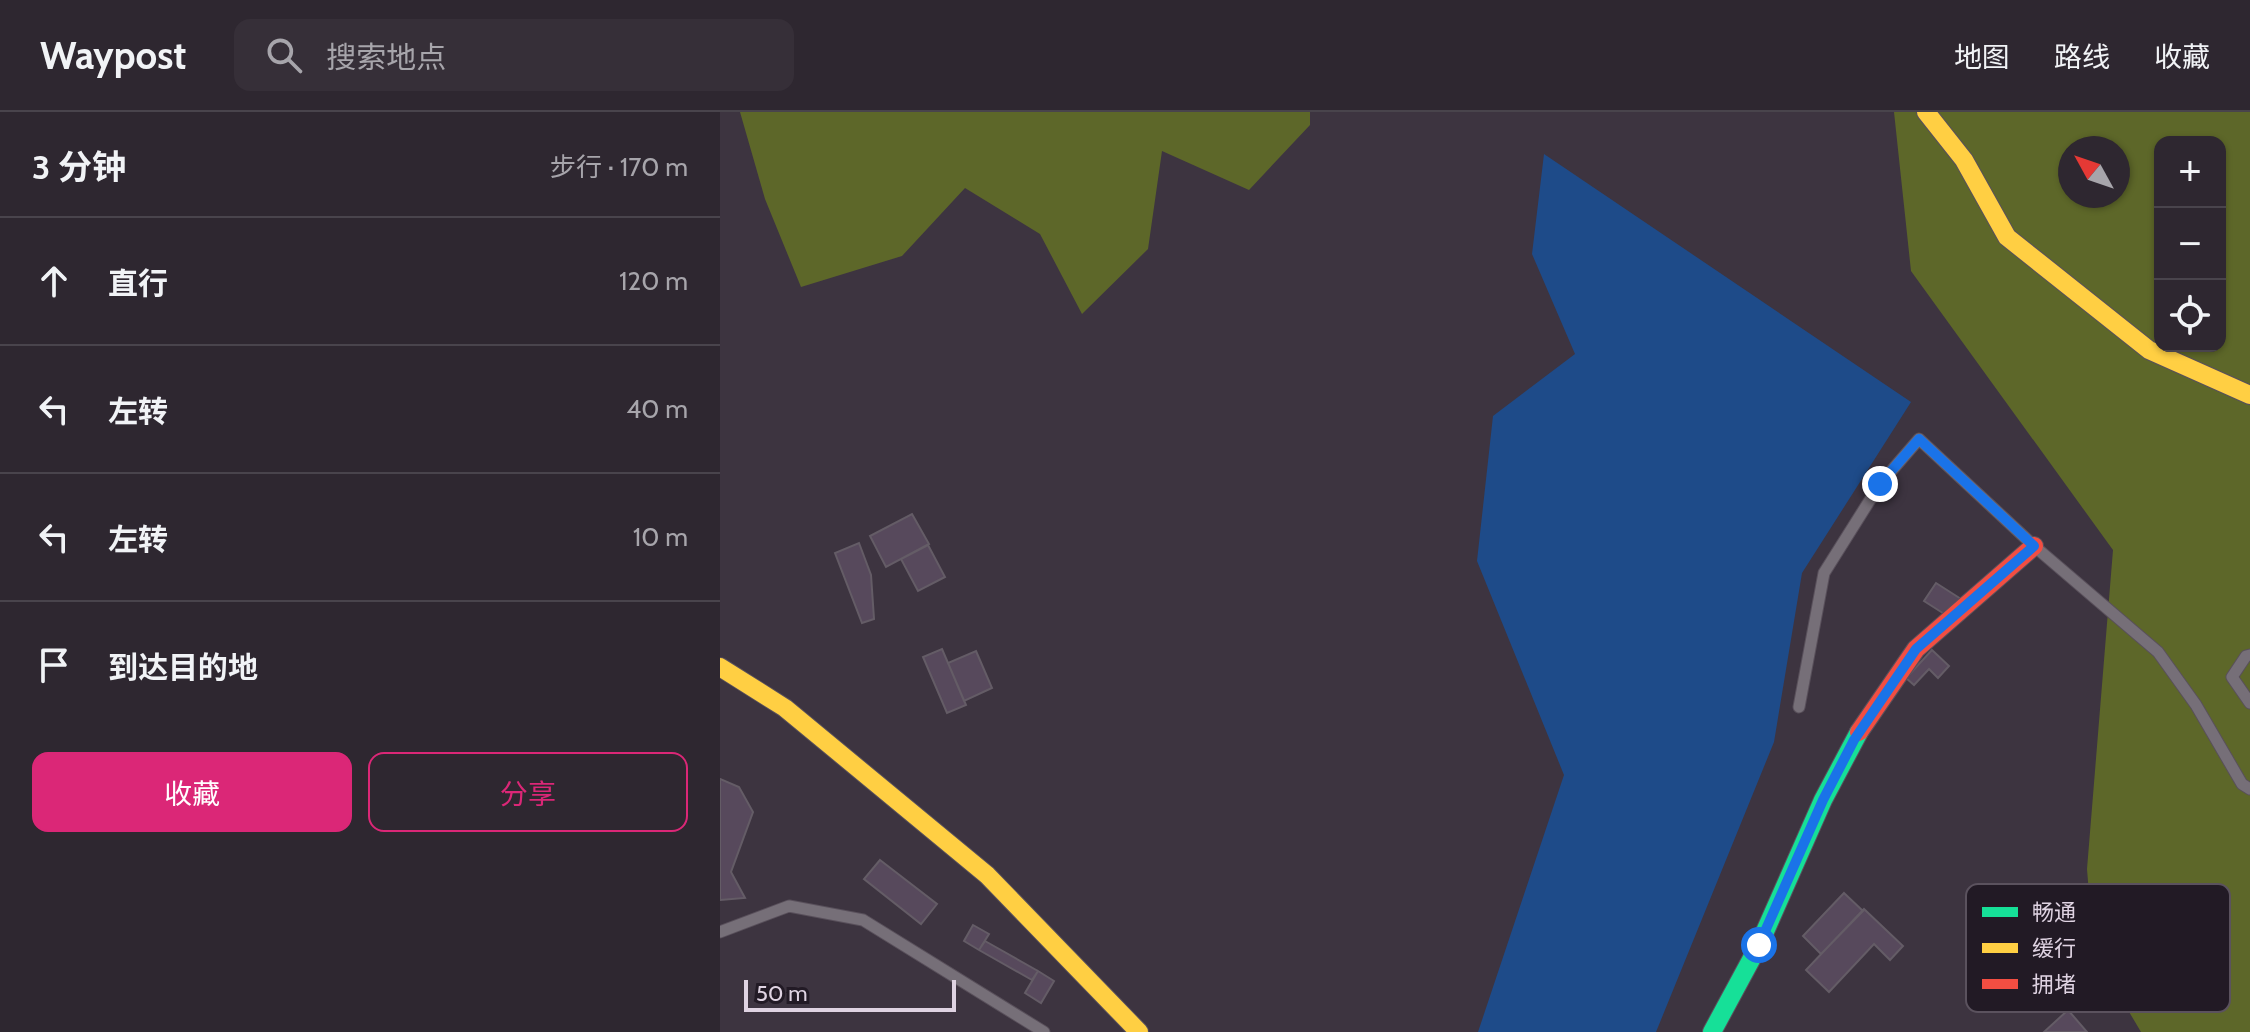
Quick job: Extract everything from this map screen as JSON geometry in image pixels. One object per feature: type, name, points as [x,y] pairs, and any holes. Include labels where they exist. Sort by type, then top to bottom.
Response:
[{"type":"street","points":[[1926,112],[1964,160],[2007,237],[2149,350],[2250,395]]},
{"type":"street","points":[[1712,1032],[1759,945],[1823,800],[1854,740],[1916,649],[2034,546]]},
{"type":"street","points":[[720,667],[785,708],[987,875],[1139,1032]]},
{"type":"lane","points":[[1799,707],[1824,573],[1880,484],[1919,439],[2034,546],[2158,652],[2196,705],[2242,784],[2250,789]]},
{"type":"lane","points":[[2250,655],[2246,656],[2232,677],[2250,703]]},
{"type":"lane","points":[[720,932],[789,906],[863,920],[1044,1032]]},
{"type":"green space","points":[[740,112],[1310,112],[1310,125],[1249,190],[1162,151],[1148,249],[1082,314],[1040,234],[965,188],[902,256],[801,287],[765,199]]},
{"type":"green space","points":[[1894,112],[2250,112],[2250,1032],[2141,1032],[2129,1012],[2230,1012],[2230,884],[2088,884],[2113,550],[1911,271]]},
{"type":"water","points":[[1544,154],[1911,402],[1802,573],[1774,742],[1656,1032],[1478,1032],[1564,775],[1477,561],[1493,416],[1575,354],[1532,254]]},
{"type":"building","points":[[912,514],[929,544],[886,567],[870,536]]},
{"type":"building","points":[[859,543],[871,575],[874,619],[862,623],[835,553]]},
{"type":"building","points":[[928,545],[945,577],[918,591],[901,559]]},
{"type":"building","points":[[1936,583],[1961,599],[1949,617],[1924,601]]},
{"type":"building","points":[[942,649],[966,705],[947,713],[923,657]]},
{"type":"building","points":[[1932,650],[1949,666],[1938,678],[1929,669],[1914,685],[1906,678]]},
{"type":"building","points":[[976,651],[992,688],[964,701],[948,663]]},
{"type":"building","points":[[720,779],[739,787],[753,812],[731,872],[745,898],[720,900]]},
{"type":"building","points":[[880,860],[937,904],[921,924],[864,879]]},
{"type":"building","points":[[1844,893],[1863,911],[1821,954],[1803,936]]},
{"type":"building","points":[[1864,909],[1903,946],[1890,960],[1874,944],[1829,992],[1806,970]]},
{"type":"building","points":[[973,925],[989,934],[979,950],[964,941]]},
{"type":"building","points":[[985,941],[1038,971],[1032,980],[979,950]]},
{"type":"building","points":[[1038,971],[1054,981],[1041,1003],[1025,993]]},
{"type":"building","points":[[2070,1012],[2087,1032],[2044,1032]]},
{"type":"traffic: fast","points":[[1712,1032],[1759,945],[1823,800],[1859,732]]},
{"type":"traffic: slow","points":[[1926,112],[1964,160],[2007,237],[2149,350],[2250,395]]},
{"type":"traffic: slow","points":[[720,667],[785,708],[987,875],[1139,1032]]},
{"type":"traffic: jam","points":[[1859,732],[1916,649],[2034,546]]},
{"type":"route","points":[[1759,945],[1823,800],[1854,740],[1916,649],[2034,546],[1919,439],[1880,484]]}]
